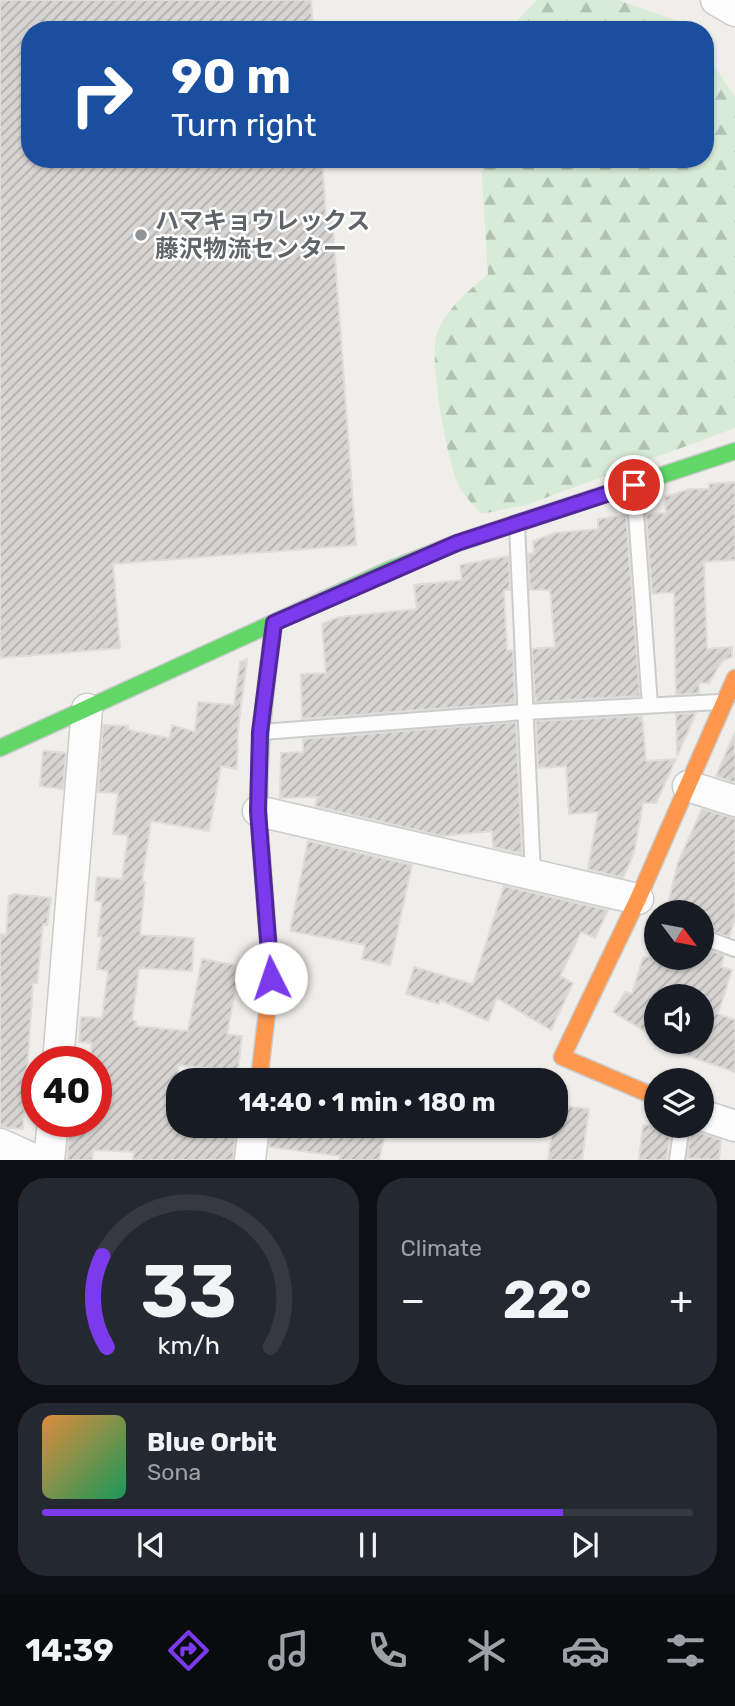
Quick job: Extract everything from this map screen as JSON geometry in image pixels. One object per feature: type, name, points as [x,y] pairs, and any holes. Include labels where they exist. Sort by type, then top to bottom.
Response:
[{"type":"street","points":[[716,0],[735,11]]},
{"type":"street","points":[[0,748],[389,570],[517,523],[735,451]]},
{"type":"street","points":[[260,1068],[271,978],[258,811],[260,732],[274,623]]},
{"type":"street","points":[[644,1092],[562,1057],[638,909],[735,678]]},
{"type":"street","points":[[59,1046],[87,709]]},
{"type":"street","points":[[688,786],[735,801]]},
{"type":"street","points":[[258,811],[533,875],[638,909]]},
{"type":"street","points":[[714,1119],[735,1126]]},
{"type":"street","points":[[50,1160],[52,1137]]},
{"type":"street","points":[[250,1160],[253,1138]]},
{"type":"street","points":[[0,1144],[36,1160]]},
{"type":"lane","points":[[634,485],[650,705]]},
{"type":"lane","points":[[517,523],[533,875]]},
{"type":"lane","points":[[260,732],[525,712],[725,702]]},
{"type":"lane","points":[[714,941],[735,949]]},
{"type":"lane","points":[[677,1160],[680,1138]]},
{"type":"green space","points":[[537,0],[618,0],[677,21],[517,21]]},
{"type":"green space","points":[[714,66],[735,97],[735,428],[526,505],[481,514],[460,488],[454,471],[440,407],[435,342],[438,330],[448,314],[460,299],[488,274],[482,168],[714,168]]},
{"type":"building","points":[[0,0],[311,0],[312,21],[21,21],[21,168],[323,168],[326,216],[332,216],[356,545],[113,564],[120,648],[0,658]]},
{"type":"building","points":[[735,482],[735,560],[704,562],[707,649],[732,647],[732,657],[722,661],[709,683],[699,683],[699,693],[676,695],[674,592],[652,594],[646,514],[666,513],[665,497],[689,489],[709,489],[709,484]]},
{"type":"building","points":[[626,515],[640,696],[535,702],[532,649],[555,647],[550,590],[530,590],[528,554],[534,553],[533,541],[555,533],[598,529],[598,519]]},
{"type":"building","points":[[509,556],[510,590],[504,590],[507,650],[513,650],[515,703],[302,719],[301,674],[326,673],[322,624],[339,617],[417,609],[414,585],[462,580],[460,565]]},
{"type":"building","points":[[247,659],[238,729],[237,769],[221,766],[209,831],[151,821],[142,882],[145,882],[140,935],[194,938],[192,971],[139,968],[132,1020],[136,1021],[135,1026],[188,1031],[202,959],[240,966],[227,1034],[242,1036],[238,1068],[178,1065],[178,1068],[166,1068],[166,1138],[235,1138],[233,1160],[133,1160],[134,1152],[93,1150],[92,1160],[67,1160],[69,1137],[112,1137],[112,1046],[92,1046],[92,1043],[79,1042],[81,1017],[102,1018],[108,971],[97,969],[102,937],[98,936],[102,902],[95,901],[97,877],[122,879],[128,835],[113,834],[118,793],[98,792],[103,725],[128,726],[128,730],[169,738],[172,725],[195,732],[198,702],[234,705],[240,662]]},
{"type":"building","points":[[696,713],[677,756],[676,714]]},
{"type":"building","points":[[642,716],[646,761],[676,759],[656,803],[643,803],[634,853],[623,878],[588,869],[598,812],[569,814],[566,766],[538,768],[536,721]]},
{"type":"building","points":[[516,722],[522,854],[493,847],[492,831],[442,836],[315,806],[317,797],[280,798],[281,753],[303,752],[303,739]]},
{"type":"building","points":[[735,732],[735,783],[716,776]]},
{"type":"building","points":[[43,752],[66,753],[63,789],[40,786]]},
{"type":"building","points":[[702,809],[735,818],[735,918],[729,937],[714,932],[714,900],[669,900],[678,862]]},
{"type":"building","points":[[308,841],[412,865],[390,965],[362,959],[365,945],[290,931]]},
{"type":"building","points":[[504,886],[608,910],[595,938],[581,932],[560,976],[573,983],[551,1030],[497,998],[488,1021],[440,1000],[439,1004],[406,994],[414,967],[473,984]]},
{"type":"building","points":[[14,894],[51,898],[47,925],[43,924],[37,983],[33,983],[29,1046],[21,1046],[21,1129],[0,1127],[0,934],[6,935],[9,896]]},
{"type":"building","points":[[714,951],[724,955],[721,967],[732,970],[718,1014],[735,1020],[735,1072],[682,1054],[714,1054],[714,984],[644,984],[644,1031],[613,1012],[625,992],[632,994],[643,957],[644,970],[714,970]]},
{"type":"building","points":[[568,1106],[589,1109],[582,1160],[548,1160],[551,1138],[568,1138]]},
{"type":"building","points":[[643,1125],[644,1138],[670,1138],[666,1160],[639,1160]]},
{"type":"building","points":[[714,1137],[721,1140],[719,1160],[687,1158],[690,1138]]},
{"type":"building","points":[[270,1138],[384,1138],[379,1160],[339,1160],[340,1156],[269,1147]]},
{"type":"traffic: fast","points":[[0,748],[389,570],[457,543],[735,451]]},
{"type":"traffic: fast","points":[[261,848],[260,763],[274,623]]},
{"type":"traffic: slow","points":[[644,1092],[562,1057],[638,899],[735,678]]},
{"type":"traffic: slow","points":[[260,1068],[271,978],[261,848]]},
{"type":"place","name":"ハマキョウレックス 藤沢物流センター","points":[[141,235]]},
{"type":"route","points":[[271,978],[258,811],[260,732],[274,623],[389,570],[457,543],[634,485]]}]
